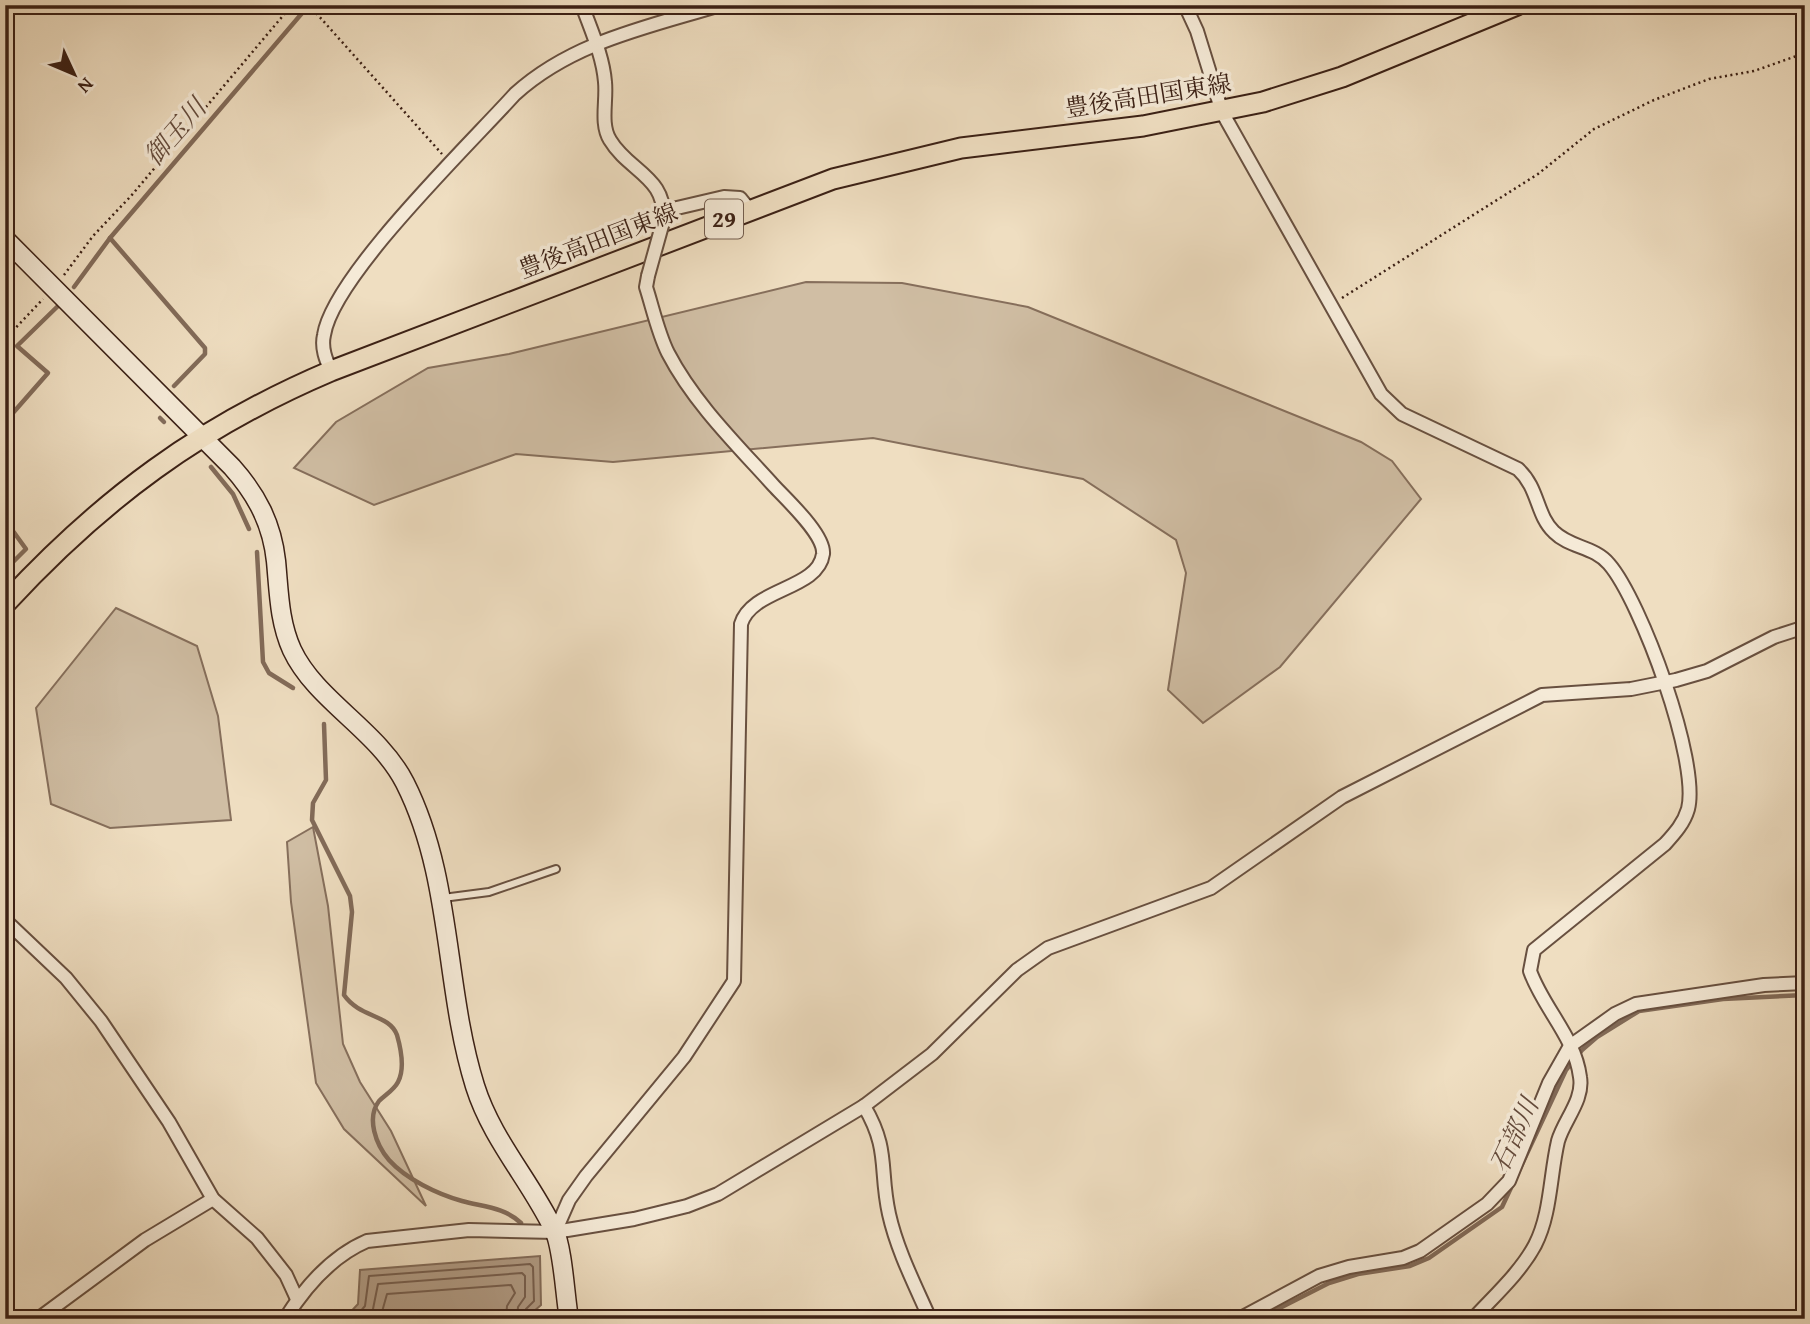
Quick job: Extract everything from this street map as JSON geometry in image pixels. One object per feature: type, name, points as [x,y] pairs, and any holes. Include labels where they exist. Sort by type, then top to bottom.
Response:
[{"type":"main road","name":"豊後高田国東線","points":[[5,604],[83,526],[138,480],[200,436],[282,392],[331,371],[749,209],[834,179],[961,148],[1143,127],[1222,112],[1342,77],[1517,5]]},
{"type":"street","points":[[555,1232],[575,1192],[684,1057],[734,981],[741,624],[752,606],[808,575],[823,555],[823,546],[811,527],[730,437],[680,373],[667,351],[646,287],[664,216],[656,187],[611,142],[606,129],[605,82],[596,43],[582,5]]},
{"type":"street","points":[[331,371],[326,360],[324,335],[347,287],[388,233],[537,74],[596,43],[720,5]]},
{"type":"street","points":[[1185,5],[1197,31],[1222,112],[1381,394],[1391,405],[1414,420],[1518,469],[1535,490],[1546,522],[1554,532],[1565,540],[1594,550],[1609,564],[1640,611],[1664,683],[1689,776],[1688,808],[1681,826],[1665,844],[1542,942],[1530,961],[1534,983],[1574,1056],[1581,1087],[1559,1139],[1550,1189],[1535,1245],[1514,1274],[1473,1319]]},
{"type":"street","points":[[664,216],[724,197],[740,198],[749,209]]},
{"type":"street","points":[[5,239],[232,467],[258,502],[276,560],[282,619],[296,657],[374,740],[402,778],[431,848],[469,1066],[494,1133],[555,1232],[569,1319]]},
{"type":"street","points":[[285,1319],[297,1299],[325,1269],[354,1247],[367,1241],[469,1230],[555,1232],[634,1219],[687,1206],[718,1194],[864,1106],[932,1054],[1017,970],[1048,948],[1211,888],[1342,797],[1542,695],[1664,683],[1707,671],[1774,637],[1805,627]]},
{"type":"street","points":[[5,920],[66,978],[101,1021],[169,1122],[213,1199],[257,1238],[286,1275],[297,1299]]},
{"type":"street","points":[[1239,1319],[1319,1276],[1349,1267],[1402,1258],[1420,1251],[1487,1205],[1510,1181],[1549,1083],[1615,1014],[1636,1004],[1764,985],[1805,983]]},
{"type":"street","points":[[864,1106],[875,1125],[884,1153],[890,1216],[930,1319]]},
{"type":"street","points":[[38,1319],[145,1240],[213,1199]]},
{"type":"lane","points":[[442,899],[489,892],[556,869]]},
{"type":"path","points":[[5,339],[53,288],[93,236],[131,196],[292,5]]},
{"type":"path","points":[[309,5],[413,124],[452,163]]},
{"type":"path","points":[[1331,305],[1538,174],[1594,129],[1654,100],[1709,79],[1754,71],[1805,53]]},
{"type":"shaded area","points":[[806,282],[902,283],[1028,307],[1361,442],[1392,461],[1421,499],[1280,667],[1203,723],[1168,690],[1186,573],[1176,540],[1083,479],[873,438],[613,462],[516,454],[374,505],[294,468],[336,422],[428,368],[509,354]]},
{"type":"shaded area","points":[[116,608],[197,646],[218,716],[231,820],[110,828],[51,804],[36,708]]},
{"type":"shaded area","points":[[313,827],[328,906],[343,1044],[360,1082],[391,1131],[426,1206],[344,1129],[316,1083],[291,902],[287,842]]},
{"type":"water","points":[[540,1256],[541,1305],[533,1312],[532,1319],[344,1319],[358,1304],[360,1270]]},
{"type":"waterway","name":"御玉川","points":[[74,287],[110,238],[309,5]]},
{"type":"waterway","points":[[110,238],[205,348],[205,354],[174,386]]},
{"type":"waterway","name":"御玉川","points":[[5,422],[48,373],[17,346],[58,306]]},
{"type":"waterway","points":[[160,418],[164,422]]},
{"type":"waterway","points":[[211,467],[233,494],[249,529]]},
{"type":"waterway","name":"御玉川","points":[[5,520],[26,549],[5,570]]},
{"type":"waterway","points":[[257,552],[263,662],[269,673],[293,688]]},
{"type":"waterway","points":[[324,724],[326,780],[313,803],[312,820],[350,896],[352,912],[344,995],[358,1008],[393,1028],[401,1053],[402,1065],[398,1082],[379,1101],[373,1115],[374,1131],[380,1147],[396,1167],[432,1190],[501,1211],[521,1223]]},
{"type":"waterway","name":"石部川","points":[[1258,1319],[1329,1283],[1358,1274],[1410,1266],[1429,1258],[1502,1207],[1566,1070],[1597,1037],[1639,1011],[1723,999],[1805,995]]}]
